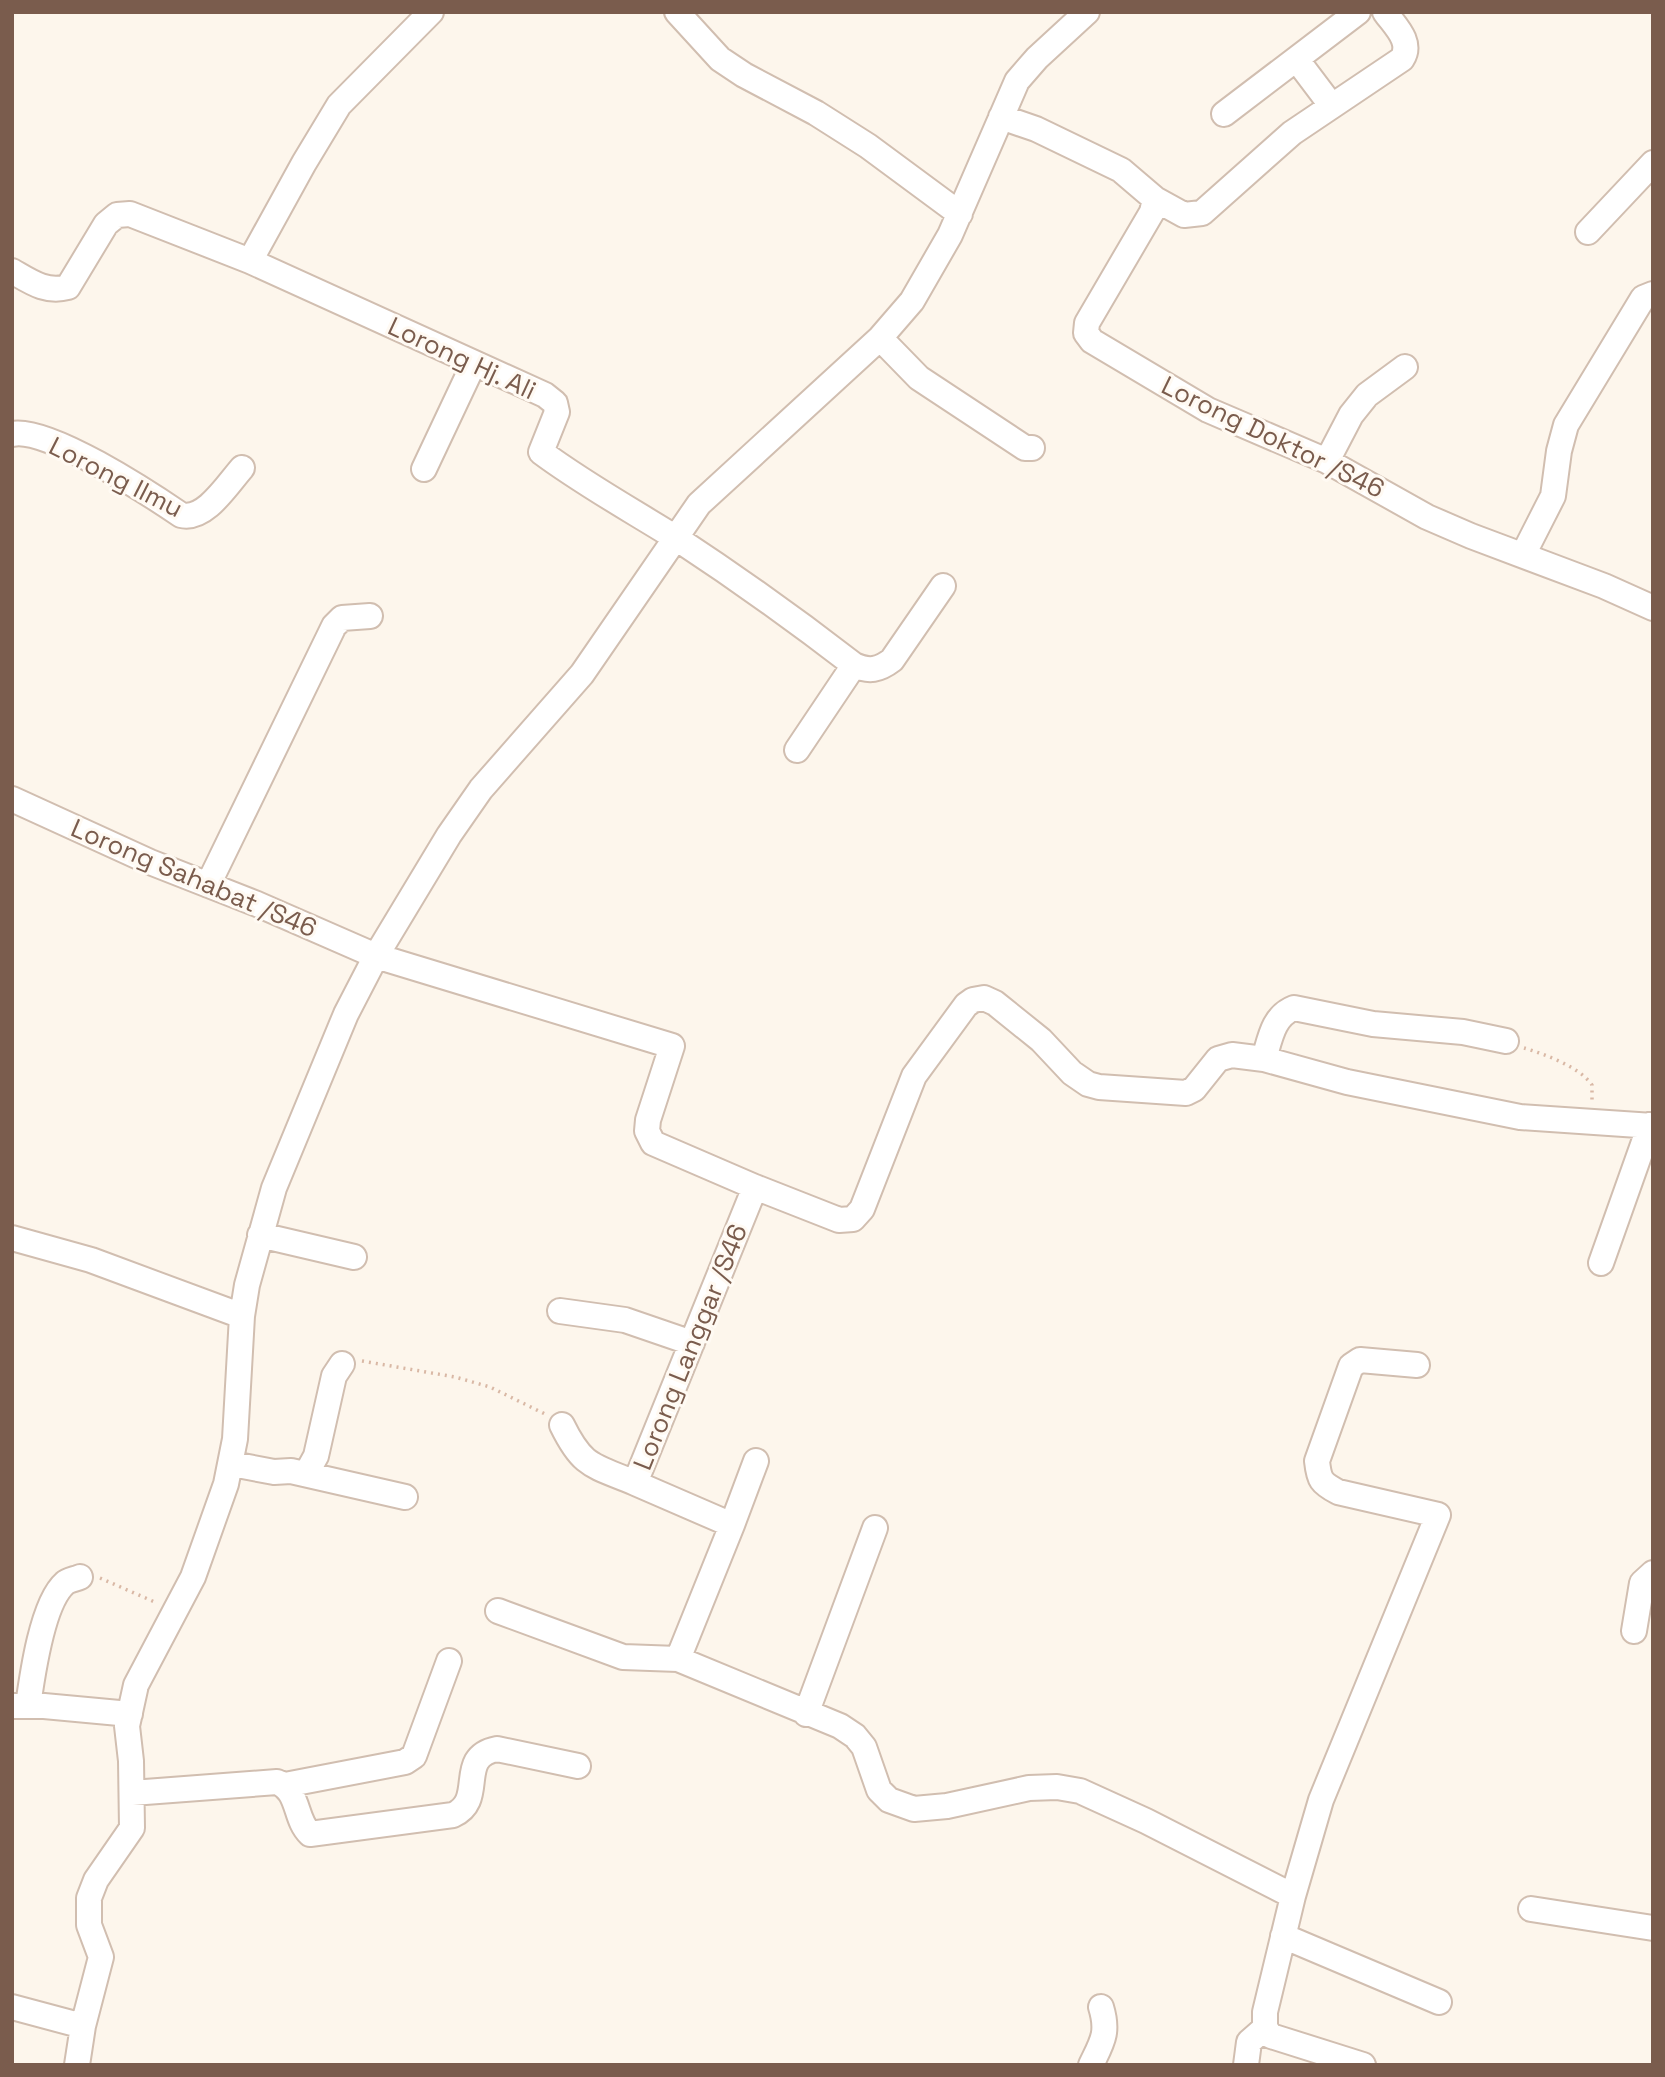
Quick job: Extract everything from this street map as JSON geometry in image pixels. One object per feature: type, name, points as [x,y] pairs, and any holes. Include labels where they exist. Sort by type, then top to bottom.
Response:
[{"type":"street","points":[[250,261],[304,163],[340,105],[431,12]]},
{"type":"street","points":[[677,12],[720,59],[858,140],[960,214]]},
{"type":"street","points":[[77,2065],[83,2026],[101,1956],[89,1925],[89,1898],[96,1880],[132,1828],[131,1761],[127,1726],[136,1685],[193,1577],[232,1464],[242,1316],[247,1285],[274,1188],[346,1014],[376,956],[449,835],[481,789],[582,674],[699,504],[880,338],[912,301],[950,235],[1017,81],[1037,58],[1087,12]]},
{"type":"street","points":[[1224,114],[1358,12]]},
{"type":"street","points":[[1001,117],[1036,129],[1121,170],[1155,199],[1184,215],[1202,214],[1283,140],[1331,104],[1402,59],[1406,53],[1405,40],[1385,12]]},
{"type":"street","points":[[1297,60],[1331,104]]},
{"type":"street","points":[[1588,232],[1653,163]]},
{"type":"street","name":"Lorong Doktor /S46","points":[[1155,199],[1152,212],[1087,323],[1085,328],[1088,338],[1208,410],[1327,461],[1427,517],[1471,537],[1604,586],[1653,608]]},
{"type":"street","name":"Lorong Hj. Ali","points":[[12,271],[40,287],[57,290],[68,287],[106,223],[117,215],[130,214],[250,261],[545,395],[555,403],[557,412],[541,452],[676,538]]},
{"type":"street","points":[[1523,555],[1553,496],[1559,451],[1566,425],[1643,298],[1653,294]]},
{"type":"street","points":[[880,338],[919,378],[1032,449]]},
{"type":"street","points":[[424,469],[474,363]]},
{"type":"street","points":[[1327,461],[1351,415],[1367,395],[1405,367]]},
{"type":"street","name":"Lorong Ilmu","points":[[12,434],[29,435],[69,450],[117,474],[181,515],[189,517],[201,513],[242,468]]},
{"type":"street","points":[[676,538],[865,670],[881,668],[891,660],[943,586]]},
{"type":"street","points":[[208,885],[334,626],[342,618],[370,616]]},
{"type":"street","points":[[797,750],[855,665]]},
{"type":"street","name":"Lorong Sahabat /S46","points":[[12,799],[150,863],[376,956]]},
{"type":"street","points":[[376,956],[671,1046],[648,1120],[647,1131],[653,1143],[839,1220],[853,1219],[859,1215],[914,1076],[966,1004],[973,1000],[984,999],[995,1003],[1041,1040],[1072,1073],[1088,1084],[1099,1087],[1186,1093],[1194,1089],[1215,1063],[1232,1055],[1264,1059],[1347,1082],[1520,1118],[1651,1125],[1601,1263]]},
{"type":"street","points":[[1264,1059],[1277,1019],[1285,1011],[1294,1008],[1373,1024],[1463,1032],[1506,1041]]},
{"type":"street","name":"Lorong Langgar /S46","points":[[732,1525],[635,1483],[755,1187]]},
{"type":"street","points":[[260,1235],[304,1243],[354,1257]]},
{"type":"street","points":[[12,1238],[91,1260],[242,1316]]},
{"type":"street","points":[[560,1311],[625,1320],[692,1343]]},
{"type":"street","points":[[1352,2063],[1271,2036],[1265,2028],[1265,2012],[1293,1896],[1321,1800],[1438,1514],[1338,1492],[1323,1485],[1317,1461],[1351,1366],[1360,1360],[1417,1366]]},
{"type":"street","points":[[306,1475],[316,1456],[334,1376],[342,1364]]},
{"type":"street","points":[[562,1425],[576,1453],[588,1463],[635,1483]]},
{"type":"street","points":[[678,1659],[756,1461]]},
{"type":"street","points":[[232,1464],[274,1472],[290,1471],[405,1497]]},
{"type":"street","points":[[806,1714],[874,1528]]},
{"type":"street","points":[[1634,1631],[1642,1583],[1653,1573]]},
{"type":"street","points":[[80,1577],[65,1583],[54,1600],[36,1649],[20,1706],[130,1714]]},
{"type":"street","points":[[498,1611],[623,1657],[678,1659],[840,1726],[855,1736],[864,1747],[879,1790],[889,1800],[914,1809],[947,1806],[1029,1788],[1057,1787],[1080,1791],[1146,1821],[1293,1896]]},
{"type":"street","points":[[285,1785],[405,1762],[414,1756],[449,1661]]},
{"type":"street","points":[[132,1793],[277,1782],[285,1785],[293,1794],[304,1828],[310,1834],[453,1815],[462,1811],[469,1800],[475,1761],[484,1752],[498,1749],[578,1766]]},
{"type":"street","points":[[1531,1909],[1653,1928]]},
{"type":"street","points":[[1283,1936],[1439,2002]]},
{"type":"street","points":[[12,2007],[83,2026]]},
{"type":"street","points":[[1091,2065],[1105,2035],[1106,2023],[1101,2007]]},
{"type":"street","points":[[1246,2065],[1249,2042],[1265,2028]]},
{"type":"path","points":[[1506,1041],[1548,1056],[1588,1080],[1592,1085],[1593,1097],[1587,1122]]},
{"type":"path","points":[[342,1364],[356,1360],[455,1377],[489,1387],[562,1425]]},
{"type":"path","points":[[80,1577],[99,1578],[175,1610]]}]
